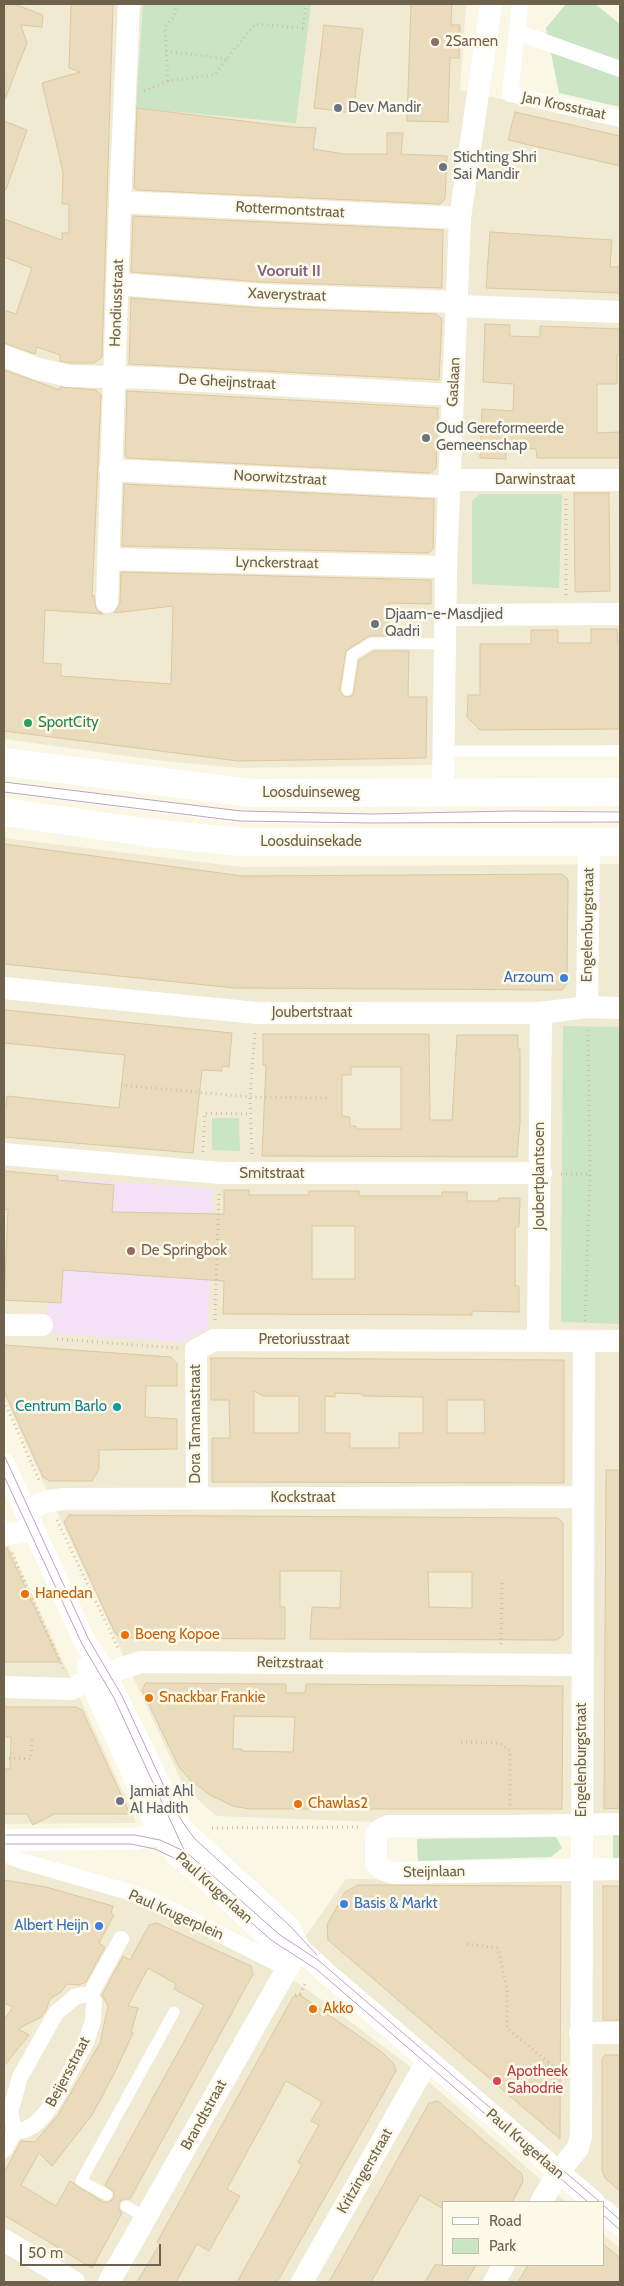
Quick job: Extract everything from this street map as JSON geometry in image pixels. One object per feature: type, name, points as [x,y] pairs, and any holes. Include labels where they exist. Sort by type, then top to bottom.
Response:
[{"type":"main road","name":"Loosduinseweg","points":[[4,762],[252,793],[620,792]]},
{"type":"main road","name":"Loosduinsekade","points":[[4,812],[151,833],[241,842],[620,842]]},
{"type":"street","name":"Hondiusstraat","points":[[107,602],[110,470],[129,4]]},
{"type":"street","name":"Gaslaan","points":[[442,792],[446,567],[460,218],[491,4]]},
{"type":"street","name":"Jan Krosstraat","points":[[520,4],[510,94],[620,119]]},
{"type":"street","points":[[517,32],[620,70]]},
{"type":"street","name":"Rottermontstraat","points":[[120,202],[460,218]]},
{"type":"street","name":"Xaverystraat","points":[[117,284],[261,295],[457,304]]},
{"type":"street","points":[[457,304],[620,312]]},
{"type":"street","name":"De Gheijnstraat","points":[[4,356],[55,374],[453,395]]},
{"type":"street","name":"Noorwitzstraat","points":[[110,470],[449,484]]},
{"type":"street","name":"Darwinstraat","points":[[449,484],[620,480]]},
{"type":"street","name":"Lynckerstraat","points":[[108,559],[446,567]]},
{"type":"street","points":[[446,615],[620,614]]},
{"type":"street","name":"Engelenburgstraat","points":[[587,1007],[589,843]]},
{"type":"street","name":"Joubertstraat","points":[[4,988],[257,1013],[541,1013],[587,1007],[620,1008]]},
{"type":"street","name":"Joubertplantsoen","points":[[538,1340],[541,1013]]},
{"type":"street","name":"Smitstraat","points":[[4,1154],[211,1173],[541,1174]]},
{"type":"street","points":[[4,1325],[42,1325]]},
{"type":"street","name":"Pretoriusstraat","points":[[205,1345],[538,1340],[620,1341]]},
{"type":"street","name":"Engelenburgstraat","points":[[541,2201],[559,2172],[578,2148],[581,2136],[580,2033],[583,1868],[581,1665],[584,1341]]},
{"type":"street","name":"Dora Tamanastraat","points":[[197,1498],[205,1345]]},
{"type":"street","name":"Paul Krugerlaan","points":[[4,1464],[84,1640],[107,1673],[170,1830],[177,1856],[200,1874],[273,1942],[298,1948],[593,2201]]},
{"type":"street","name":"Kockstraat","points":[[4,1535],[30,1521],[48,1501],[63,1499],[583,1496]]},
{"type":"street","name":"Reitzstraat","points":[[4,1688],[72,1689],[107,1673],[141,1662],[581,1665]]},
{"type":"street","points":[[388,1826],[620,1824]]},
{"type":"street","name":"Steijnlaan","points":[[388,1826],[380,1830],[376,1836],[376,1864],[384,1870],[394,1873],[583,1868],[620,1869]]},
{"type":"street","points":[[4,1840],[135,1839],[170,1830]]},
{"type":"street","name":"Paul Krugerplein","points":[[4,1853],[22,1861],[132,1893],[286,1968]]},
{"type":"street","points":[[4,2150],[15,2131],[10,2112],[20,2077],[48,2025],[56,2013],[74,1997],[90,1995],[121,1939]]},
{"type":"street","name":"Brandtstraat","points":[[109,2282],[298,1948]]},
{"type":"street","name":"Beijersstraat","points":[[15,2131],[24,2130],[34,2125],[45,2114],[57,2096],[91,2029],[94,2002],[90,1995]]},
{"type":"street","points":[[580,2033],[620,2034]]},
{"type":"street","name":"Kritzingerstraat","points":[[302,2282],[428,2060]]},
{"type":"street","points":[[604,2211],[620,2225]]},
{"type":"street","points":[[4,2240],[74,2282]]},
{"type":"street","points":[[494,2282],[503,2266]]},
{"type":"lane","points":[[347,690],[352,655],[372,643],[445,644]]},
{"type":"lane","points":[[444,751],[620,751]]},
{"type":"lane","name":"Loosduinseweg","points":[[4,787],[246,816],[318,819],[620,816]]},
{"type":"lane","points":[[108,2196],[81,2181],[174,2012]]},
{"type":"lane","points":[[126,2206],[146,2218]]},
{"type":"path","points":[[168,81],[164,27],[174,17],[178,4]]},
{"type":"path","points":[[148,89],[168,81],[214,75],[255,24],[302,28],[306,4]]},
{"type":"path","points":[[166,50],[227,59]]},
{"type":"path","points":[[566,480],[566,614]]},
{"type":"path","points":[[584,1341],[590,1174],[587,1007]]},
{"type":"path","points":[[252,1174],[250,1097],[257,1013]]},
{"type":"path","points":[[121,1085],[250,1097],[330,1098]]},
{"type":"path","points":[[42,1325],[41,1337],[205,1345],[211,1173],[205,1113],[250,1114]]},
{"type":"path","points":[[541,1174],[590,1174]]},
{"type":"path","points":[[4,1401],[48,1501],[107,1673]]},
{"type":"path","points":[[501,1665],[502,1582]]},
{"type":"path","points":[[4,1758],[31,1759],[32,1736]]},
{"type":"path","points":[[461,1742],[500,1742],[510,1751],[510,1826]]},
{"type":"path","points":[[170,1830],[201,1831],[207,1828],[388,1826]]},
{"type":"path","points":[[466,1944],[498,1948],[507,1989],[507,2028],[580,2088]]},
{"type":"shaded area","points":[[4,4],[466,4],[460,90],[620,126],[620,745],[434,747],[432,765],[239,768],[163,761],[4,739]]},
{"type":"shaded area","points":[[4,838],[242,867],[620,864],[620,1818],[374,1822],[216,1816],[184,1787],[4,1397]]},
{"type":"shaded area","name":"De Springbok","points":[[61,1178],[213,1189],[208,1329],[183,1342],[45,1333],[52,1234]]},
{"type":"shaded area","points":[[4,1534],[132,1811],[136,1823],[4,1824]]},
{"type":"shaded area","points":[[4,1864],[101,1887],[167,1912],[303,1986],[420,2074],[565,2201],[442,2201],[442,2266],[604,2266],[604,2235],[620,2249],[620,2282],[4,2282]]},
{"type":"shaded area","points":[[620,1878],[620,2214],[322,1960],[305,1937],[346,1879]]},
{"type":"green space","points":[[143,4],[311,4],[296,123],[136,108]]},
{"type":"green space","points":[[566,4],[595,4],[620,24],[620,107],[559,93],[546,28]]},
{"type":"green space","points":[[480,494],[562,494],[559,588],[472,584],[472,501]]},
{"type":"green space","points":[[563,1026],[620,1027],[620,1324],[561,1322]]},
{"type":"green space","points":[[212,1118],[239,1118],[240,1151],[212,1150]]},
{"type":"green space","points":[[613,1832],[620,1832],[620,1863],[613,1863]]},
{"type":"green space","points":[[556,1837],[562,1848],[551,1857],[418,1861],[417,1839]]},
{"type":"building","points":[[4,4],[14,4],[43,15],[42,27],[21,25],[27,43],[5,99]]},
{"type":"building","points":[[71,4],[113,4],[102,357],[94,363],[60,361],[60,355],[37,347],[35,354],[4,343],[4,310],[16,314],[32,268],[4,257],[4,219],[62,240],[62,233],[69,233],[69,204],[62,204],[63,172],[42,83],[80,72],[69,68]]},
{"type":"building","points":[[411,4],[452,4],[451,25],[460,25],[459,58],[450,58],[448,122],[407,121]]},
{"type":"building","points":[[324,25],[363,29],[353,113],[314,108]]},
{"type":"building","points":[[137,108],[292,127],[316,128],[313,149],[344,154],[387,154],[387,133],[403,133],[401,154],[447,156],[445,199],[440,204],[136,190],[134,187]]},
{"type":"building","points":[[515,112],[620,136],[620,166],[508,140]]},
{"type":"building","points":[[4,121],[27,130],[6,190],[4,189]]},
{"type":"building","points":[[133,216],[443,230],[442,288],[262,282],[131,272]]},
{"type":"building","points":[[490,232],[612,240],[610,267],[620,267],[620,293],[486,288]]},
{"type":"building","points":[[131,298],[260,308],[436,314],[442,319],[439,380],[129,364]]},
{"type":"building","points":[[485,324],[510,325],[510,336],[540,337],[540,326],[620,329],[620,355],[617,355],[617,384],[597,384],[597,433],[620,432],[620,458],[537,458],[536,449],[506,448],[506,459],[480,458],[482,409],[513,411],[514,384],[483,382]]},
{"type":"building","points":[[4,370],[60,390],[60,387],[96,390],[101,395],[92,597],[94,595],[96,609],[103,614],[45,610],[43,663],[61,664],[61,676],[171,684],[173,606],[114,613],[120,603],[121,572],[431,580],[431,604],[389,603],[388,636],[369,636],[346,651],[340,689],[343,696],[349,697],[353,695],[359,660],[374,651],[409,651],[408,697],[427,697],[426,758],[238,761],[4,731]]},
{"type":"building","points":[[127,391],[438,408],[436,468],[430,473],[127,458],[125,455]]},
{"type":"building","points":[[124,484],[434,499],[433,549],[428,553],[122,546]]},
{"type":"building","points":[[574,493],[609,493],[610,591],[575,592]]},
{"type":"building","points":[[591,629],[617,629],[618,643],[620,643],[620,729],[480,730],[467,717],[468,695],[480,695],[480,644],[531,644],[531,630],[558,630],[558,643],[591,643]]},
{"type":"building","points":[[4,844],[243,876],[562,874],[568,879],[567,984],[562,990],[234,988],[4,964]]},
{"type":"building","points":[[6,1010],[232,1033],[229,1067],[222,1066],[222,1071],[202,1070],[193,1153],[4,1137],[4,1107],[6,1107],[7,1096],[119,1108],[125,1055],[4,1043],[4,1012]]},
{"type":"building","points":[[263,1034],[429,1034],[430,1120],[452,1120],[457,1035],[518,1035],[518,1049],[520,1049],[520,1122],[517,1157],[262,1156],[266,1065],[263,1065]],"holes":[[[351,1067],[401,1067],[401,1129],[356,1129],[356,1126],[350,1126],[350,1117],[342,1116],[342,1075],[351,1075]]]},
{"type":"building","points":[[4,1171],[58,1176],[57,1180],[114,1185],[112,1212],[224,1214],[224,1190],[249,1190],[249,1195],[309,1195],[309,1191],[359,1191],[359,1196],[442,1196],[442,1192],[467,1192],[467,1201],[498,1201],[499,1198],[520,1198],[519,1227],[515,1227],[515,1286],[519,1286],[519,1312],[472,1311],[472,1315],[223,1314],[224,1281],[63,1270],[61,1303],[4,1300],[8,1210],[4,1209]],"holes":[[[312,1226],[355,1226],[355,1279],[312,1279]]]},
{"type":"building","points":[[4,1345],[171,1357],[177,1364],[177,1386],[146,1386],[145,1417],[177,1419],[177,1449],[99,1450],[99,1469],[92,1481],[50,1481],[43,1477],[4,1391]]},
{"type":"building","points":[[211,1358],[564,1360],[564,1483],[212,1482],[212,1438],[230,1438],[229,1400],[211,1400]],"holes":[[[254,1391],[263,1396],[299,1396],[299,1433],[254,1433]],[[335,1393],[363,1394],[363,1396],[423,1397],[423,1433],[399,1433],[399,1448],[350,1448],[350,1433],[325,1433],[325,1396],[335,1397]],[[447,1400],[484,1400],[485,1433],[447,1433]]]},
{"type":"building","points":[[606,1470],[620,1470],[620,1808],[604,1809]]},
{"type":"building","points":[[69,1515],[558,1518],[563,1523],[563,1635],[557,1640],[310,1639],[312,1607],[340,1608],[341,1571],[280,1571],[280,1607],[285,1607],[285,1639],[122,1638],[115,1633],[64,1522]],"holes":[[[428,1572],[472,1572],[472,1608],[429,1607]]]},
{"type":"building","points":[[4,1548],[7,1548],[60,1662],[4,1662]]},
{"type":"building","points":[[146,1683],[286,1684],[286,1693],[305,1693],[306,1684],[563,1686],[562,1809],[249,1809],[233,1806],[210,1795],[190,1780],[179,1767],[142,1690]],"holes":[[[234,1716],[295,1717],[293,1752],[242,1751],[242,1749],[233,1749]]]},
{"type":"building","points":[[4,1707],[76,1707],[82,1710],[130,1814],[54,1814],[33,1825],[27,1814],[4,1814],[4,1769],[10,1769],[11,1737],[4,1737]]},
{"type":"building","points":[[4,1880],[46,1887],[113,1906],[111,1913],[114,1915],[99,1943],[105,1947],[86,1982],[79,1985],[67,1984],[61,1992],[50,1999],[41,2017],[18,2029],[29,2035],[4,2066],[4,2020],[13,2007],[4,2003]]},
{"type":"building","points":[[358,1885],[561,1886],[560,2139],[328,1940],[327,1925],[345,1892]]},
{"type":"building","points":[[603,1886],[620,1886],[620,2020],[603,2020]]},
{"type":"building","points":[[157,1923],[251,1966],[253,1974],[130,2199],[123,2199],[119,2203],[119,2209],[122,2213],[92,2268],[4,2215],[4,2173],[21,2141],[35,2142],[58,2115],[100,2043],[108,2006],[102,1995],[123,1956],[130,1960],[149,1925]],"holes":[[[148,1968],[176,1984],[174,1989],[204,2005],[105,2185],[114,2192],[113,2199],[103,2202],[70,2181],[56,2206],[21,2185],[39,2153],[52,2166],[92,2115],[133,2033],[131,2032],[138,2008],[128,2006]]]},
{"type":"building","points":[[300,1995],[382,2052],[394,2064],[396,2071],[280,2277],[276,2282],[237,2282],[302,2165],[298,2162],[319,2125],[311,2121],[322,2102],[286,2081],[227,2189],[240,2196],[209,2251],[197,2244],[176,2282],[137,2282],[160,2244],[157,2242],[293,1997]]},
{"type":"building","points":[[605,2055],[620,2055],[620,2191],[605,2178],[602,2171],[602,2058]]},
{"type":"building","points":[[438,2101],[522,2174],[523,2182],[513,2201],[442,2201],[442,2208],[420,2195],[371,2282],[329,2282],[429,2103]]},
{"type":"building","points":[[604,2245],[620,2258],[620,2282],[518,2282],[527,2266],[604,2266]]},
{"type":"building","points":[[435,2265],[475,2266],[466,2282],[425,2282]]},
{"type":"tram line","points":[[4,782],[241,811],[371,814],[511,811],[620,812]]},
{"type":"tram line","points":[[4,792],[239,821],[370,823],[620,822]]},
{"type":"tram line","points":[[4,1455],[88,1638],[122,1696],[175,1810],[195,1839],[290,1926],[317,1955]]},
{"type":"tram line","points":[[4,1476],[82,1644],[114,1698],[185,1852]]},
{"type":"tram line","points":[[4,1835],[135,1835],[160,1840],[186,1852],[280,1935],[318,1960],[599,2201]]},
{"type":"tram line","points":[[4,1844],[131,1844],[155,1849],[176,1859],[197,1874],[271,1940],[316,1969],[587,2201]]},
{"type":"tram line","points":[[604,2206],[620,2220]]},
{"type":"tram line","points":[[604,2216],[620,2230]]},
{"type":"place","name":"2Samen","points":[[435,42]]},
{"type":"place","name":"Dev Mandir","points":[[338,108]]},
{"type":"place","name":"Stichting Shri Sai Mandir","points":[[443,167]]},
{"type":"place","name":"Oud Gereformeerde Gemeenschap","points":[[426,438]]},
{"type":"place","name":"Djaam-e-Masdjied Qadri","points":[[375,624]]},
{"type":"place","name":"SportCity","points":[[28,723]]},
{"type":"place","name":"Arzoum","points":[[564,978]]},
{"type":"place","name":"De Springbok","points":[[131,1251]]},
{"type":"place","name":"Centrum Barlo","points":[[117,1407]]},
{"type":"place","name":"Hanedan","points":[[25,1594]]},
{"type":"place","name":"Boeng Kopoe","points":[[125,1635]]},
{"type":"place","name":"Snackbar Frankie","points":[[149,1698]]},
{"type":"place","name":"Jamiat Ahl Al Hadith","points":[[120,1801]]},
{"type":"place","name":"Chawlas2","points":[[298,1804]]},
{"type":"place","name":"Basis & Markt","points":[[344,1904]]},
{"type":"place","name":"Albert Heijn","points":[[99,1926]]},
{"type":"place","name":"Akko","points":[[313,2009]]},
{"type":"place","name":"Apotheek Sahodrie","points":[[497,2081]]},
{"type":"district","name":"Vooruit II","points":[[289,271]]}]
